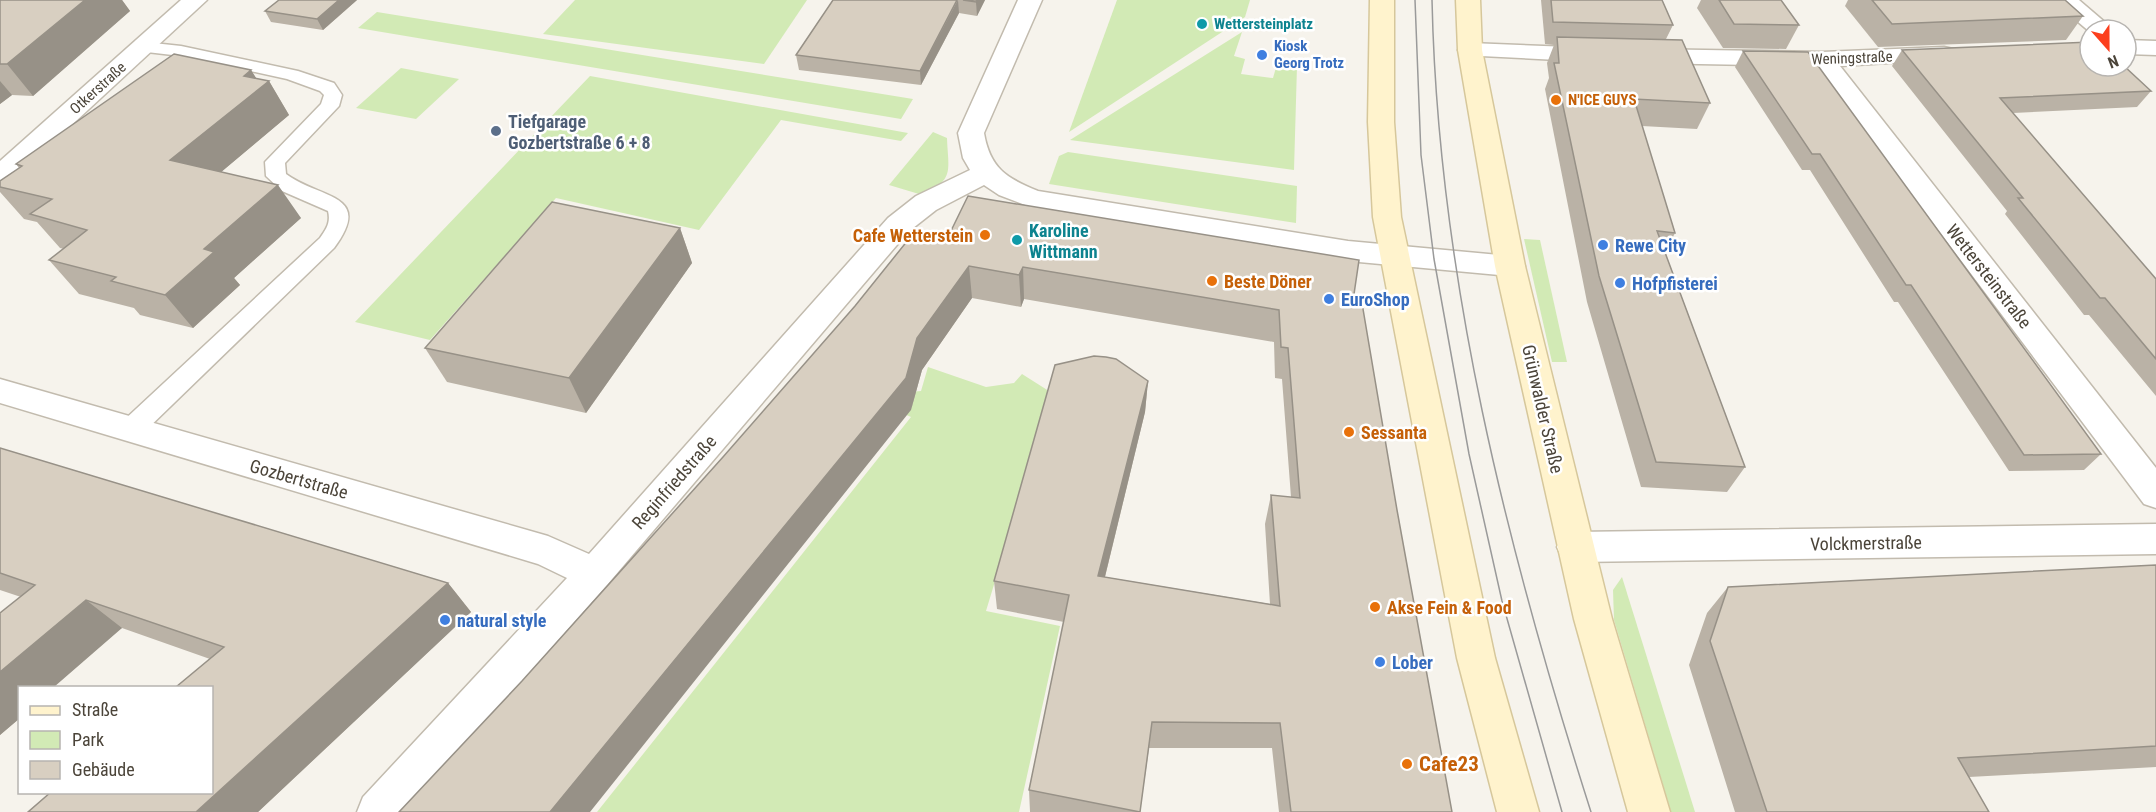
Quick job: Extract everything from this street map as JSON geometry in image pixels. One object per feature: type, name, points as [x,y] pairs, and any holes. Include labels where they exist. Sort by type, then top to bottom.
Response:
[{"type":"main road","points":[[1382,0],[1381,122],[1388,217],[1427,423],[1476,658],[1518,812]]},
{"type":"main road","name":"Grünwalder Straße","points":[[1468,0],[1470,50],[1510,266],[1575,547],[1614,697],[1649,812]]},
{"type":"street","name":"Otkerstraße","points":[[0,176],[195,0]]},
{"type":"street","points":[[1030,0],[971,133],[973,150],[986,173],[996,182],[1033,199],[1348,251],[1510,266]]},
{"type":"street","points":[[2064,0],[2087,18]]},
{"type":"street","points":[[2138,47],[2156,48]]},
{"type":"street","name":"Weningstraße","points":[[1470,50],[1822,59],[1962,54]]},
{"type":"street","name":"Wettersteinstraße","points":[[1822,59],[2156,494]]},
{"type":"street","name":"Reginfriedstraße","points":[[378,812],[594,574],[898,225],[926,203],[986,173]]},
{"type":"street","name":"Gozbertstraße","points":[[0,391],[548,551],[594,574]]},
{"type":"street","name":"Volckmerstraße","points":[[1575,547],[2156,539]]},
{"type":"lane","points":[[131,429],[327,243],[340,221],[340,213],[336,207],[290,186],[276,176],[274,162],[330,106],[333,95],[327,87],[292,75],[243,63],[181,51],[144,47]]},
{"type":"green space","points":[[575,0],[807,0],[764,64],[543,34]]},
{"type":"green space","points":[[1117,0],[1250,0],[1245,17],[1069,132]]},
{"type":"green space","points":[[377,12],[913,99],[901,119],[358,28]]},
{"type":"green space","points":[[1242,32],[1234,56],[1245,59],[1241,74],[1273,78],[1277,64],[1297,66],[1294,170],[1070,140]]},
{"type":"green space","points":[[401,68],[459,79],[416,119],[356,108]]},
{"type":"green space","points":[[590,76],[908,133],[901,141],[781,120],[699,230],[556,198],[430,340],[355,322]]},
{"type":"green space","points":[[933,132],[947,138],[948,167],[944,179],[939,185],[919,194],[889,185]]},
{"type":"green space","points":[[1068,152],[1297,186],[1296,223],[1049,184],[1059,156]]},
{"type":"green space","points":[[1524,239],[1540,240],[1567,362],[1552,362]]},
{"type":"green space","points":[[928,367],[986,387],[1014,383],[1022,374],[1052,393],[986,611],[1060,626],[1019,812],[597,812],[911,417],[895,410],[910,392],[921,391]]},
{"type":"green space","points":[[1622,577],[1695,812],[1671,812],[1614,620],[1613,590]]},
{"type":"building","points":[[0,0],[85,0],[7,64],[0,64]]},
{"type":"building","points":[[279,0],[339,0],[317,19],[265,11]]},
{"type":"building","points":[[833,0],[957,0],[920,71],[796,55]]},
{"type":"building","points":[[1551,0],[1662,0],[1673,25],[1553,22]]},
{"type":"building","points":[[1719,0],[1781,0],[1799,25],[1734,24]]},
{"type":"building","points":[[1872,0],[2065,0],[2083,16],[1892,24]]},
{"type":"building","points":[[1557,37],[1682,40],[1710,103],[1634,99],[1675,233],[1657,231],[1745,467],[1656,462],[1599,276],[1554,63],[1559,63]]},
{"type":"building","points":[[2078,43],[2078,78],[2137,78],[2151,91],[2000,98],[2156,279],[2156,359],[2105,298],[2100,298],[2018,198],[2023,198],[1902,50]]},
{"type":"building","points":[[1743,51],[1808,52],[2101,454],[2024,455],[1911,285],[1906,285],[1820,154],[1812,154]]},
{"type":"building","points":[[174,54],[251,70],[244,76],[269,81],[170,160],[278,185],[204,249],[214,252],[165,295],[111,281],[116,277],[49,260],[87,230],[30,214],[52,199],[0,187],[0,181],[22,166],[16,164]]},
{"type":"building","points":[[968,196],[1359,260],[1353,301],[1362,303],[1452,812],[1291,812],[1280,723],[1152,722],[1140,812],[1029,790],[1069,595],[994,581],[1055,365],[1094,356],[1106,357],[1116,359],[1148,381],[1098,576],[1280,606],[1271,495],[1300,498],[1288,348],[1281,347],[1279,310],[1023,267],[1019,275],[969,266],[917,338],[906,378],[550,812],[399,812],[522,681],[723,457],[855,306],[912,235],[946,241]]},
{"type":"building","points":[[552,202],[680,228],[569,378],[425,348]]},
{"type":"building","points":[[0,448],[448,583],[196,812],[28,812],[49,794],[213,794],[213,686],[177,686],[224,647],[86,600],[0,672],[0,613],[35,585],[0,573]]},
{"type":"building","points":[[2156,565],[2156,746],[1958,758],[1989,812],[1767,812],[1710,641],[1728,587]]},
{"type":"tram line","points":[[1415,0],[1421,155],[1434,259],[1469,454],[1502,601],[1562,812]]},
{"type":"tram line","points":[[1432,0],[1437,104],[1448,207],[1463,309],[1482,411],[1505,513],[1532,613],[1591,812]]},
{"type":"place","name":"Wettersteinplatz","points":[[1202,24]]},
{"type":"place","name":"Kiosk Georg Trotz","points":[[1262,55]]},
{"type":"place","name":"N'ICE GUYS","points":[[1556,100]]},
{"type":"place","name":"Tiefgarage Gozbertstraße 6 + 8","points":[[496,131]]},
{"type":"place","name":"Cafe Wetterstein","points":[[985,235]]},
{"type":"place","name":"Karoline Wittmann","points":[[1017,240]]},
{"type":"place","name":"Rewe City","points":[[1603,245]]},
{"type":"place","name":"Beste Döner","points":[[1212,281]]},
{"type":"place","name":"Hofpfisterei","points":[[1620,283]]},
{"type":"place","name":"EuroShop","points":[[1329,299]]},
{"type":"place","name":"Sessanta","points":[[1349,432]]},
{"type":"place","name":"Akse Fein & Food","points":[[1375,607]]},
{"type":"place","name":"natural style","points":[[445,620]]},
{"type":"place","name":"Lober","points":[[1380,662]]},
{"type":"place","name":"Cafe23","points":[[1407,764]]}]
